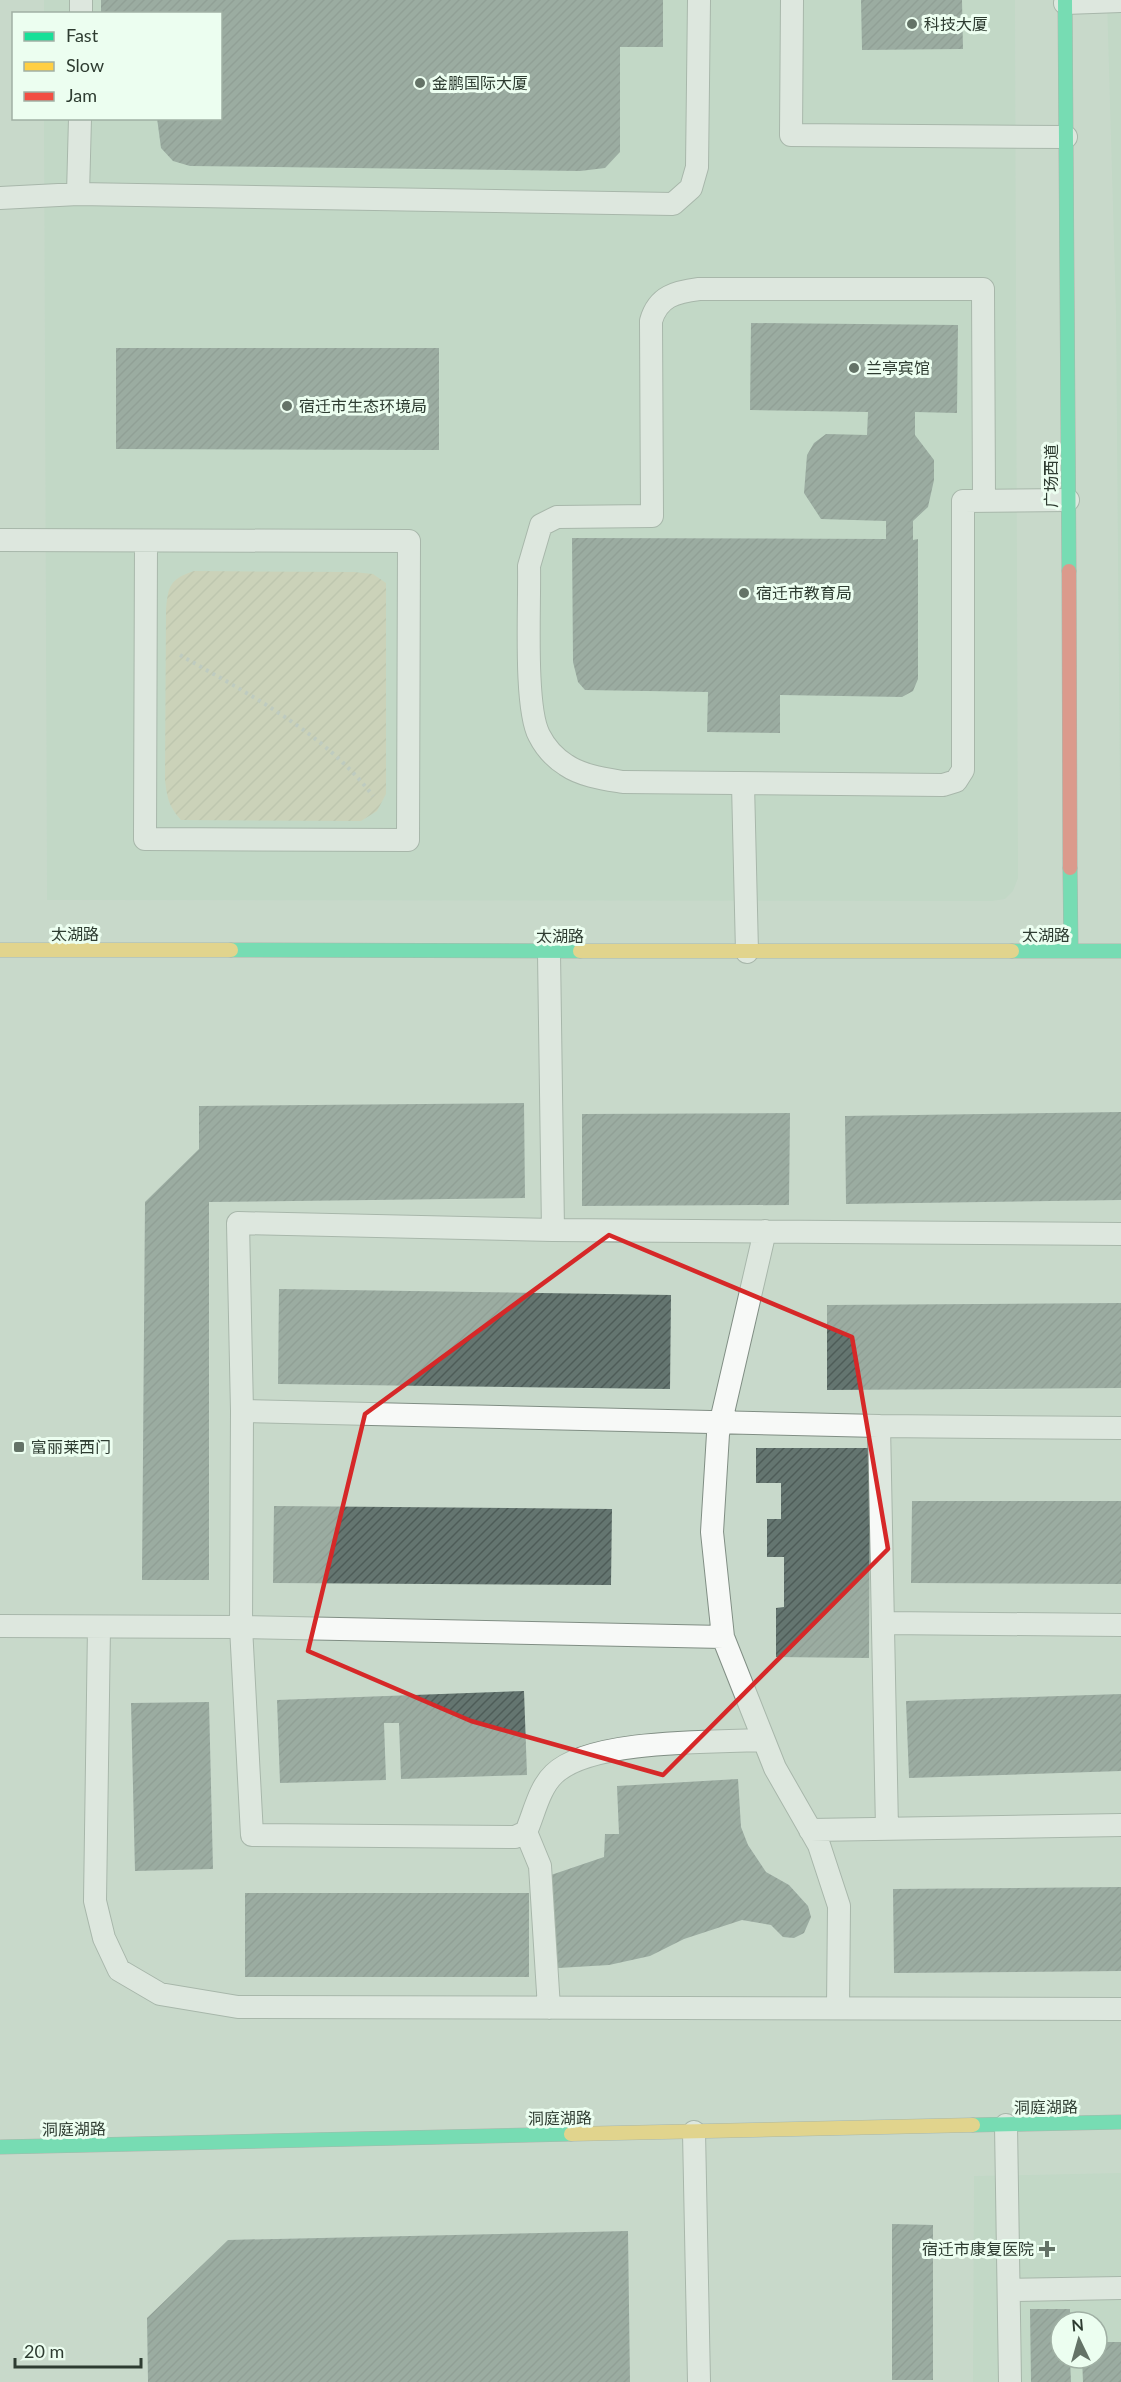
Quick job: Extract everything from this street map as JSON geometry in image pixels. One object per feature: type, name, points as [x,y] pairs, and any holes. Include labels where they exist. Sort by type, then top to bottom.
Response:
[{"type":"street","name":"广场西道","points":[[1065,1],[1071,951]]},
{"type":"street","name":"太湖路","points":[[0,950],[549,953],[1121,951]]},
{"type":"street","name":"洞庭湖路","points":[[0,2147],[1121,2122]]},
{"type":"lane","points":[[0,198],[78,194],[673,204],[691,188],[698,167],[699,0]]},
{"type":"lane","points":[[792,0],[791,135],[1066,136]]},
{"type":"lane","points":[[1065,1],[1121,1]]},
{"type":"lane","points":[[78,194],[80,120]]},
{"type":"lane","points":[[984,500],[984,289],[699,289],[672,294],[654,309],[651,334],[652,516],[557,517],[542,525],[532,548],[529,566],[532,707],[538,733],[550,751],[567,766],[588,774],[623,782],[943,785],[956,780],[963,770],[963,501],[1068,500]]},
{"type":"lane","points":[[0,540],[409,541],[408,840],[145,839],[146,541]]},
{"type":"lane","points":[[743,784],[747,952]]},
{"type":"lane","points":[[549,953],[553,1230]]},
{"type":"lane","points":[[526,1832],[514,1837],[252,1835],[241,1627],[242,1411],[238,1223],[553,1230],[1121,1234]]},
{"type":"lane","points":[[765,1231],[721,1421],[712,1532],[723,1637],[774,1768],[819,1845],[838,1906],[838,2008]]},
{"type":"lane","points":[[242,1411],[879,1426],[1121,1428]]},
{"type":"lane","points":[[879,1426],[887,1829]]},
{"type":"lane","points":[[883,1623],[1121,1625]]},
{"type":"lane","points":[[0,1626],[241,1627],[723,1637]]},
{"type":"lane","points":[[99,1627],[95,1901],[104,1938],[120,1970],[159,1994],[238,2007],[1121,2009]]},
{"type":"lane","points":[[549,2008],[540,1866],[526,1832],[541,1795],[553,1774],[575,1762],[607,1751],[696,1742],[763,1740]]},
{"type":"lane","points":[[810,1830],[1121,1825]]},
{"type":"lane","points":[[1006,2125],[1010,2382]]},
{"type":"lane","points":[[694,2132],[699,2382]]},
{"type":"lane","points":[[1009,2290],[1121,2288]]},
{"type":"path","points":[[145,635],[247,693],[317,739],[365,785],[408,840]]},
{"type":"highlighted area","points":[[609,1235],[852,1337],[888,1549],[663,1775],[471,1721],[308,1651],[365,1414]]},
{"type":"shaded area","points":[[44,0],[1015,0],[1018,878],[1013,891],[1005,899],[992,901],[47,900],[44,120],[222,120],[222,12],[44,12]]},
{"type":"shaded area","points":[[1107,0],[1121,0],[1121,922],[1116,312]]},
{"type":"shaded area","points":[[194,571],[354,572],[373,574],[386,583],[386,794],[377,811],[361,821],[181,820],[177,815],[169,802],[165,780],[166,609],[172,584],[180,577]]},
{"type":"shaded area","name":"宿迁市康复医院","points":[[1121,2173],[1121,2382],[973,2382],[974,2176]]},
{"type":"building","name":"金鹏国际大厦","points":[[101,0],[663,0],[663,47],[620,47],[620,152],[605,168],[580,171],[190,166],[173,161],[161,148],[157,120],[222,120],[222,12],[101,12]]},
{"type":"building","name":"科技大厦","points":[[861,0],[962,0],[963,49],[862,50]]},
{"type":"building","points":[[751,323],[958,325],[957,413],[915,412],[915,435],[934,460],[934,480],[928,507],[913,521],[913,540],[918,539],[918,679],[913,691],[902,697],[780,695],[780,733],[707,732],[708,692],[585,690],[578,682],[573,662],[572,538],[886,539],[886,521],[821,519],[804,493],[807,455],[814,443],[826,434],[867,435],[868,412],[750,410]]},
{"type":"building","points":[[116,348],[439,348],[439,450],[116,449]]},
{"type":"building","points":[[524,1103],[525,1198],[209,1202],[209,1580],[142,1580],[145,1202],[199,1149],[199,1106]]},
{"type":"building","points":[[1121,1112],[1121,1200],[846,1204],[845,1116]]},
{"type":"building","points":[[790,1113],[789,1205],[582,1206],[582,1114]]},
{"type":"building","points":[[279,1289],[671,1295],[670,1389],[278,1384]]},
{"type":"building","points":[[1121,1303],[1121,1388],[827,1390],[827,1305]]},
{"type":"building","points":[[756,1448],[870,1448],[869,1658],[776,1657],[776,1608],[784,1607],[784,1557],[767,1557],[767,1519],[781,1519],[781,1483],[756,1483]]},
{"type":"building","points":[[912,1501],[1121,1501],[1121,1584],[911,1583]]},
{"type":"building","points":[[274,1506],[612,1509],[611,1585],[273,1583]]},
{"type":"building","points":[[524,1691],[527,1775],[401,1779],[399,1723],[384,1723],[386,1780],[280,1783],[277,1700]]},
{"type":"building","points":[[1121,1694],[1121,1771],[909,1778],[906,1701]]},
{"type":"building","points":[[209,1702],[213,1869],[135,1871],[131,1703]]},
{"type":"building","points":[[738,1779],[741,1827],[748,1845],[766,1872],[789,1885],[808,1906],[811,1917],[804,1933],[794,1938],[783,1937],[771,1925],[742,1920],[684,1939],[650,1956],[609,1965],[558,1968],[551,1875],[604,1857],[605,1834],[619,1834],[617,1786]]},
{"type":"building","points":[[1121,1887],[1121,1971],[894,1973],[893,1889]]},
{"type":"building","points":[[245,1893],[529,1893],[529,1977],[245,1977]]},
{"type":"building","points":[[892,2224],[933,2225],[933,2380],[892,2380]]},
{"type":"building","points":[[628,2231],[630,2382],[148,2382],[147,2318],[228,2240]]},
{"type":"building","points":[[1030,2309],[1070,2309],[1049,2310],[1049,2370],[1070,2370],[1071,2382],[1031,2382]]},
{"type":"building","points":[[1109,2342],[1121,2342],[1121,2382],[1083,2382],[1082,2370],[1109,2370]]},
{"type":"traffic: fast","points":[[1065,0],[1069,571]]},
{"type":"traffic: fast","points":[[1070,868],[1071,951]]},
{"type":"traffic: fast","points":[[231,950],[580,951]]},
{"type":"traffic: fast","points":[[1012,951],[1121,951]]},
{"type":"traffic: fast","points":[[973,2125],[1121,2122]]},
{"type":"traffic: fast","points":[[0,2147],[571,2134]]},
{"type":"traffic: slow","points":[[0,950],[231,950]]},
{"type":"traffic: slow","points":[[580,951],[1012,951]]},
{"type":"traffic: slow","points":[[571,2134],[973,2125]]},
{"type":"traffic: jam","points":[[1069,571],[1070,868]]},
{"type":"place","name":"科技大厦","points":[[912,24]]},
{"type":"place","name":"金鹏国际大厦","points":[[420,83]]},
{"type":"place","name":"兰亭宾馆","points":[[854,368]]},
{"type":"place","name":"宿迁市生态环境局","points":[[287,406]]},
{"type":"place","name":"宿迁市教育局","points":[[744,593]]},
{"type":"place","name":"富丽莱西门","points":[[19,1447]]},
{"type":"place","name":"宿迁市康复医院","points":[[1047,2249]]}]
